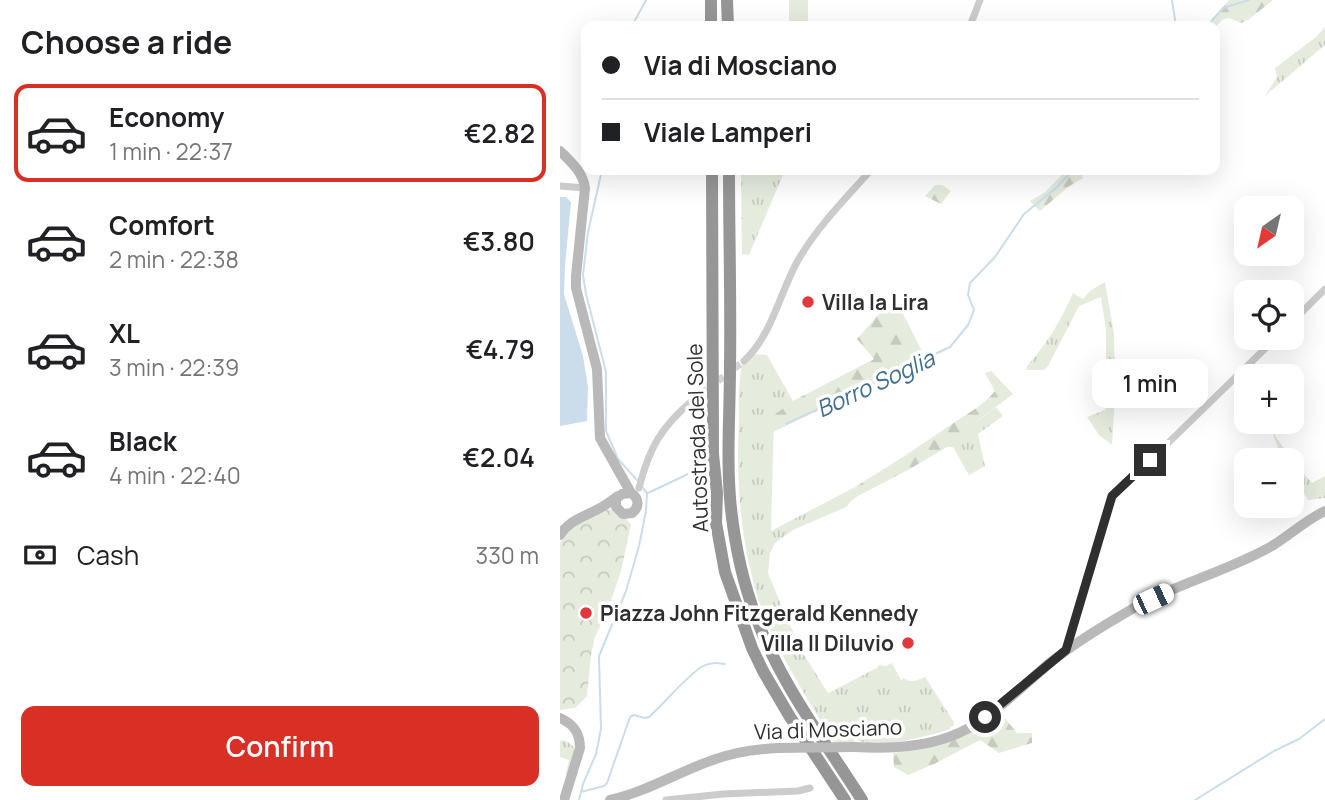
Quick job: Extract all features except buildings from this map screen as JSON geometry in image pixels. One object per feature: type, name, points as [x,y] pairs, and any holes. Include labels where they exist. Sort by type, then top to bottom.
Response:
[{"type":"highway","points":[[711,0],[711,21]]},
{"type":"highway","points":[[727,0],[727,21]]},
{"type":"highway","name":"Autostrada del Sole","points":[[712,175],[713,454],[717,493],[716,523],[725,572],[762,671],[845,800]]},
{"type":"highway","name":"Autostrada del Sole","points":[[729,175],[729,479],[731,509],[743,575],[771,653],[800,705],[862,800]]},
{"type":"main road","points":[[560,151],[581,174]]},
{"type":"main road","points":[[581,175],[585,188],[576,288],[597,369],[600,438],[637,509],[625,515],[612,507],[599,509]]},
{"type":"main road","points":[[560,535],[566,526],[582,516],[630,495]]},
{"type":"main road","points":[[618,511],[615,505],[630,495]]},
{"type":"main road","name":"Via di Mosciano","points":[[613,800],[737,752],[778,748],[900,748],[962,732],[997,708],[1066,650],[1131,609],[1272,546],[1325,510]]},
{"type":"main road","points":[[560,718],[571,724],[579,735],[580,748],[564,800]]},
{"type":"street","points":[[972,21],[980,0]]},
{"type":"street","points":[[744,361],[761,341],[796,264],[811,238],[867,175]]},
{"type":"street","points":[[560,186],[585,188]]},
{"type":"street","points":[[1304,310],[1325,289]]},
{"type":"street","points":[[1066,650],[1112,496],[1264,350]]},
{"type":"street","points":[[630,495],[642,479],[653,446],[665,427],[693,400]]},
{"type":"street","points":[[666,800],[810,788]]},
{"type":"green space","points":[[789,0],[808,0],[808,21],[789,21]]},
{"type":"green space","points":[[1229,0],[1273,0],[1241,23],[1226,18],[1220,22],[1211,21]]},
{"type":"green space","points":[[1325,27],[1325,45],[1265,96],[1277,77],[1275,68]]},
{"type":"green space","points":[[741,175],[783,175],[749,255],[742,254]]},
{"type":"green space","points":[[1062,175],[1082,175],[1083,178],[1040,211],[1030,201],[1045,192]]},
{"type":"green space","points":[[935,185],[942,185],[951,191],[941,204],[925,196]]},
{"type":"green space","points":[[1105,282],[1114,334],[1115,399],[1112,445],[1099,435],[1087,417],[1105,410],[1109,388],[1101,297],[1079,306],[1044,370],[1026,370],[1064,313],[1073,293],[1083,299]]},
{"type":"green space","points":[[892,299],[899,306],[926,359],[773,432],[774,415],[793,401],[874,359],[857,339]]},
{"type":"green space","points":[[752,354],[767,355],[793,401],[774,416],[771,531],[855,487],[858,496],[846,507],[793,530],[775,543],[770,553],[768,573],[801,650],[828,693],[879,665],[892,663],[901,680],[904,678],[914,681],[925,677],[954,722],[950,729],[919,738],[881,743],[862,742],[852,736],[858,748],[837,748],[777,645],[756,592],[740,506],[740,381],[744,361]]},
{"type":"green space","points":[[991,371],[1013,394],[947,447],[858,496],[855,487],[985,401],[995,391],[985,373]]},
{"type":"green space","points":[[996,407],[1003,416],[978,434],[985,466],[969,475],[953,447],[947,447]]},
{"type":"green space","points":[[1273,434],[1284,448],[1278,448]]},
{"type":"green space","points":[[1304,474],[1312,483],[1325,476],[1325,498],[1308,500],[1304,493]]},
{"type":"green space","name":"Piazza John Fitzgerald Kennedy","points":[[610,509],[626,518],[631,525],[621,571],[595,637],[587,696],[575,708],[560,710],[560,543],[581,521]]},
{"type":"green space","points":[[999,711],[1017,733],[1032,733],[1032,743],[999,753],[980,740],[908,775],[894,767],[893,753],[950,742],[986,722]]},
{"type":"green space","points":[[565,740],[574,747],[567,775],[569,760],[560,757],[560,741]]},
{"type":"water","points":[[560,197],[566,197],[571,202],[564,294],[583,356],[588,387],[587,421],[560,426]]},
{"type":"waterway","points":[[635,21],[646,0]]},
{"type":"waterway","points":[[1172,0],[1175,21]]},
{"type":"waterway","name":"Borro Soglia","points":[[1211,21],[1223,8],[1249,0]]},
{"type":"waterway","points":[[601,175],[588,232],[583,275],[606,372],[606,431],[618,459],[637,480]]},
{"type":"waterway","name":"Borro Soglia","points":[[786,424],[950,347],[968,325],[974,310],[968,295],[970,283],[995,257],[1024,214],[1068,175]]},
{"type":"waterway","name":"Borro Soglia","points":[[648,493],[688,474]]},
{"type":"waterway","points":[[579,800],[596,754],[601,729],[599,656],[626,591],[639,546],[647,493],[642,487]]},
{"type":"waterway","points":[[581,792],[607,783],[630,717],[649,717],[696,670],[708,664],[725,664]]},
{"type":"waterway","points":[[1195,800],[1274,751],[1299,739],[1325,719]]},
{"type":"tunnel","points":[[693,400],[744,361]]},
{"type":"place","name":"Villa la Lira","points":[[808,302]]},
{"type":"place","name":"Piazza John Fitzgerald Kennedy","points":[[586,613]]},
{"type":"place","name":"Villa Il Diluvio","points":[[908,643]]},
{"type":"route","points":[[985,717],[1066,650],[1112,496],[1150,460]]}]
